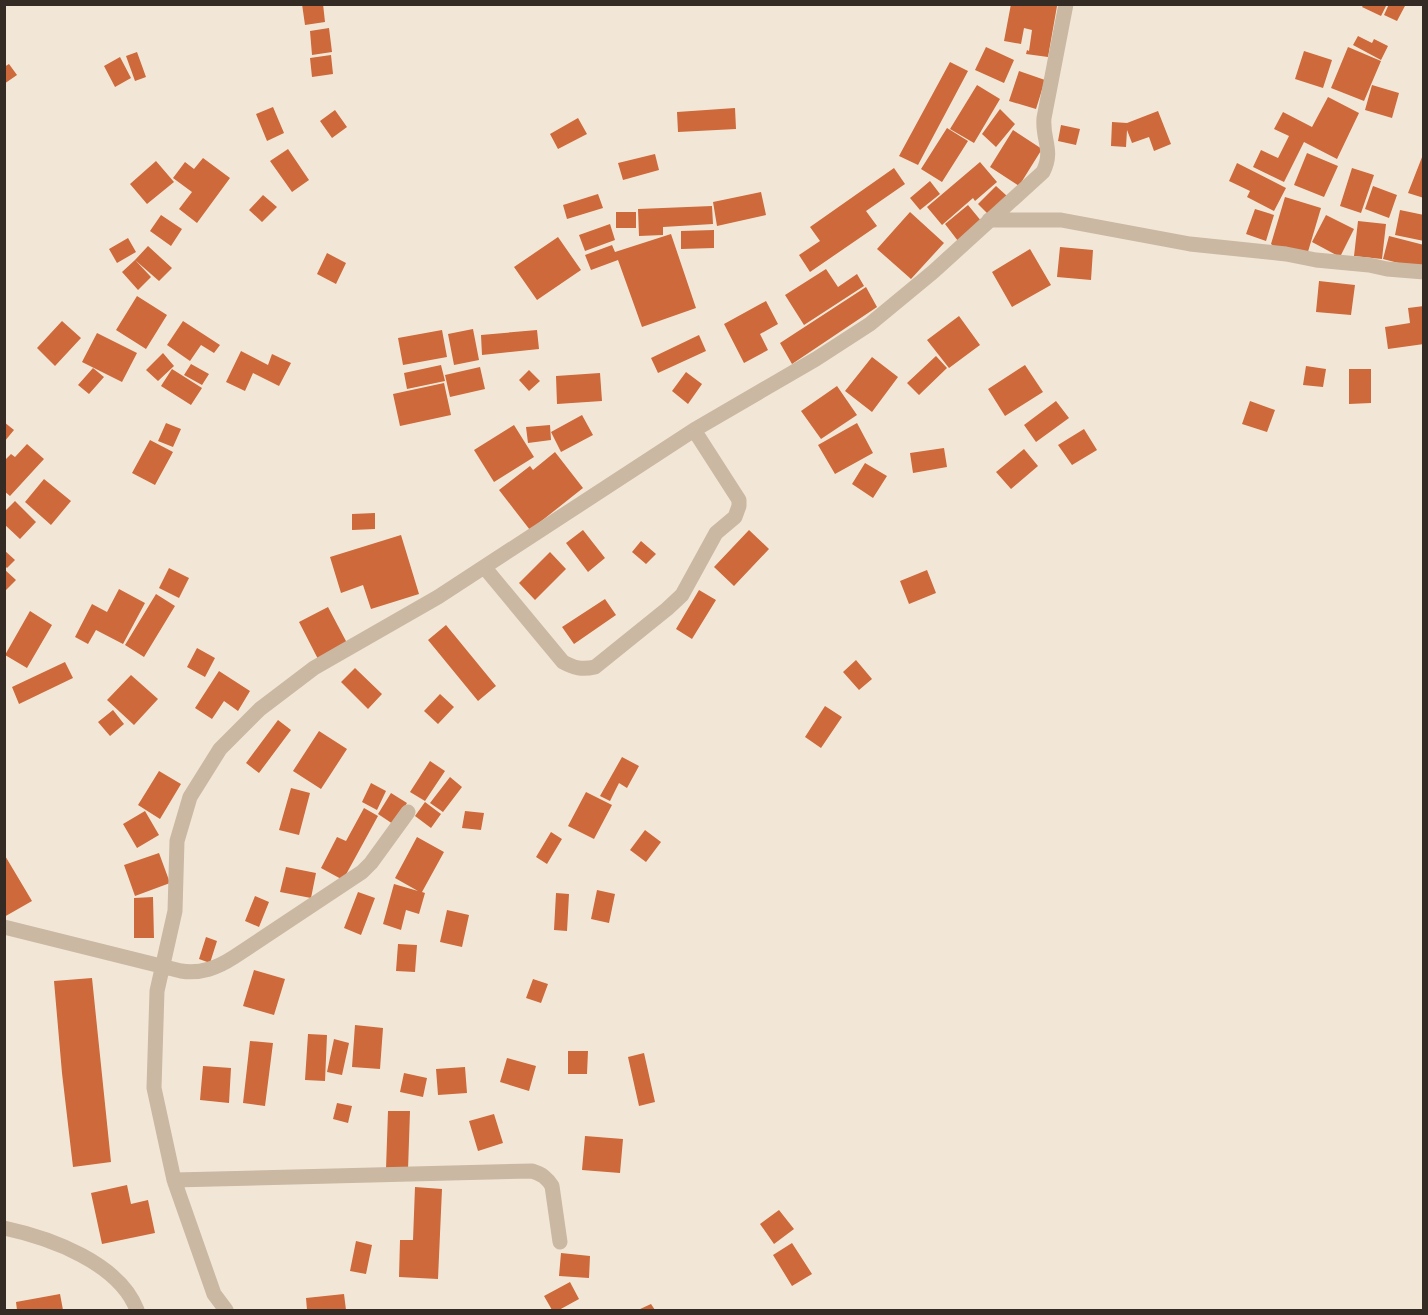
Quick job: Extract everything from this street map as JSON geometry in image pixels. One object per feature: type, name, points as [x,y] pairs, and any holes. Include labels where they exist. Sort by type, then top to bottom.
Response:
[{"type":"street","points":[[226,1311],[214,1294],[174,1180],[154,1088],[157,992],[175,911],[177,842],[190,796],[220,749],[260,709],[314,668],[485,568],[694,430],[816,359],[870,324],[933,272],[1043,172],[1048,162],[1049,152],[1044,133],[1044,118],[1066,4]]},
{"type":"street","points":[[989,220],[1061,220],[1190,244],[1424,272]]},
{"type":"street","points":[[485,568],[563,662],[573,668],[595,667],[682,595],[717,533],[738,511],[739,500],[694,430]]},
{"type":"street","points":[[4,927],[192,973],[207,971],[221,965],[362,872],[408,812]]},
{"type":"street","points":[[174,1180],[532,1171],[541,1174],[552,1186],[560,1242]]},
{"type":"street","points":[[4,1228],[28,1233],[96,1264],[115,1277],[126,1290],[137,1311]]},
{"type":"building","points":[[302,4],[323,4],[325,22],[305,25]]},
{"type":"building","points":[[1011,4],[1057,6],[1048,57],[1026,54],[1027,50],[1029,51],[1032,30],[1024,28],[1021,44],[1004,41]]},
{"type":"building","points":[[1364,4],[1387,4],[1381,16],[1362,7]]},
{"type":"building","points":[[1389,4],[1406,4],[1397,21],[1384,15]]},
{"type":"building","points":[[329,28],[332,52],[312,55],[310,31]]},
{"type":"building","points":[[1358,36],[1372,43],[1374,39],[1388,46],[1381,60],[1353,45]]},
{"type":"building","points":[[986,47],[1014,60],[1004,83],[975,70]]},
{"type":"building","points":[[1348,47],[1381,61],[1364,101],[1331,88]]},
{"type":"building","points":[[1304,51],[1332,60],[1323,88],[1295,79]]},
{"type":"building","points":[[137,52],[146,77],[135,81],[126,56]]},
{"type":"building","points":[[331,55],[333,74],[312,77],[310,58]]},
{"type":"building","points":[[120,57],[131,78],[115,87],[104,66]]},
{"type":"building","points":[[950,62],[968,71],[918,165],[899,156]]},
{"type":"building","points":[[9,64],[17,75],[4,84],[4,67]]},
{"type":"building","points":[[1019,71],[1045,80],[1036,109],[1009,101]]},
{"type":"building","points":[[977,85],[1000,99],[974,143],[950,129]]},
{"type":"building","points":[[1372,85],[1399,93],[1392,118],[1365,110]]},
{"type":"building","points":[[1328,97],[1359,113],[1337,159],[1304,142],[1284,182],[1253,167],[1261,150],[1278,158],[1289,136],[1274,129],[1283,112],[1312,127]]},
{"type":"building","points":[[273,107],[284,133],[267,141],[256,114]]},
{"type":"building","points":[[735,108],[736,129],[678,132],[677,112]]},
{"type":"building","points":[[1000,109],[1015,124],[996,147],[982,134]]},
{"type":"building","points":[[335,110],[347,127],[332,138],[320,121]]},
{"type":"building","points":[[1158,111],[1171,144],[1154,151],[1149,137],[1132,143],[1127,130],[1126,147],[1111,146],[1112,122],[1127,123]]},
{"type":"building","points":[[578,118],[587,134],[558,149],[550,134]]},
{"type":"building","points":[[1061,125],[1080,129],[1076,145],[1058,141]]},
{"type":"building","points":[[947,128],[968,141],[942,182],[921,169]]},
{"type":"building","points":[[1013,130],[1042,149],[1019,186],[990,167]]},
{"type":"building","points":[[288,149],[309,180],[292,192],[270,161]]},
{"type":"building","points":[[1424,152],[1424,198],[1408,193]]},
{"type":"building","points":[[1307,153],[1338,166],[1324,197],[1294,185]]},
{"type":"building","points":[[655,154],[659,170],[623,180],[618,163]]},
{"type":"building","points":[[203,158],[230,178],[197,223],[179,209],[192,192],[173,178],[185,162],[194,169]]},
{"type":"building","points":[[156,161],[174,182],[147,204],[130,184]]},
{"type":"building","points":[[980,162],[997,182],[975,201],[973,198],[942,225],[927,207]]},
{"type":"building","points":[[1237,163],[1286,188],[1274,211],[1247,197],[1250,191],[1229,181]]},
{"type":"building","points":[[894,168],[905,184],[866,211],[877,226],[810,272],[799,255],[820,241],[810,227]]},
{"type":"building","points":[[1352,168],[1374,175],[1361,213],[1340,206]]},
{"type":"building","points":[[930,181],[940,194],[920,210],[910,198]]},
{"type":"building","points":[[996,186],[1007,196],[988,214],[978,204]]},
{"type":"building","points":[[1373,186],[1397,195],[1389,218],[1365,209]]},
{"type":"building","points":[[761,192],[766,215],[717,226],[713,202]]},
{"type":"building","points":[[598,194],[603,208],[567,219],[563,205]]},
{"type":"building","points":[[263,195],[277,207],[262,222],[249,210]]},
{"type":"building","points":[[1285,197],[1321,208],[1307,255],[1283,253],[1271,244]]},
{"type":"building","points":[[968,205],[982,222],[958,241],[945,224]]},
{"type":"building","points":[[712,206],[713,224],[663,227],[663,235],[639,236],[638,209]]},
{"type":"building","points":[[1255,209],[1274,215],[1266,241],[1246,234]]},
{"type":"building","points":[[1400,210],[1424,215],[1424,241],[1395,235]]},
{"type":"building","points":[[616,212],[636,212],[636,228],[616,228]]},
{"type":"building","points":[[910,212],[944,243],[911,279],[877,249]]},
{"type":"building","points":[[161,215],[182,229],[171,246],[150,231]]},
{"type":"building","points":[[1326,215],[1354,229],[1340,257],[1312,242]]},
{"type":"building","points":[[1358,221],[1386,224],[1382,259],[1354,256]]},
{"type":"building","points":[[610,224],[615,240],[585,251],[579,235]]},
{"type":"building","points":[[714,230],[714,248],[681,249],[681,231]]},
{"type":"building","points":[[671,234],[696,308],[642,327],[618,260],[591,270],[585,255],[612,245],[615,252]]},
{"type":"building","points":[[1389,236],[1424,245],[1422,269],[1383,259]]},
{"type":"building","points":[[558,237],[581,270],[537,300],[514,267]]},
{"type":"building","points":[[128,238],[136,252],[117,263],[109,249]]},
{"type":"building","points":[[148,246],[172,268],[159,281],[135,260]]},
{"type":"building","points":[[1060,247],[1093,250],[1091,280],[1057,277]]},
{"type":"building","points":[[1030,249],[1051,285],[1012,307],[992,272]]},
{"type":"building","points":[[327,253],[346,263],[336,284],[317,274]]},
{"type":"building","points":[[135,260],[151,277],[138,290],[122,272]]},
{"type":"building","points":[[826,269],[838,287],[857,274],[864,286],[804,325],[785,295]]},
{"type":"building","points":[[1319,281],[1355,285],[1351,315],[1316,312]]},
{"type":"building","points":[[866,287],[877,307],[792,364],[780,343]]},
{"type":"building","points":[[137,296],[167,315],[146,349],[116,330]]},
{"type":"building","points":[[766,301],[778,324],[760,334],[768,350],[744,363],[724,324]]},
{"type":"building","points":[[1424,306],[1424,344],[1388,349],[1385,327],[1410,323],[1408,308]]},
{"type":"building","points":[[959,316],[980,345],[949,368],[927,340]]},
{"type":"building","points":[[62,321],[81,338],[55,366],[37,348]]},
{"type":"building","points":[[183,321],[220,345],[214,353],[201,345],[190,361],[167,345]]},
{"type":"building","points":[[473,329],[479,360],[454,365],[448,334]]},
{"type":"building","points":[[442,330],[447,357],[403,365],[398,338]]},
{"type":"building","points":[[537,330],[539,349],[482,355],[481,335]]},
{"type":"building","points":[[97,333],[137,353],[122,382],[82,362]]},
{"type":"building","points":[[699,335],[706,351],[658,373],[651,358]]},
{"type":"building","points":[[241,351],[268,365],[272,354],[291,363],[279,386],[253,373],[245,391],[226,382]]},
{"type":"building","points":[[163,353],[174,366],[158,381],[146,370]]},
{"type":"building","points":[[936,356],[947,368],[919,395],[907,383]]},
{"type":"building","points":[[872,357],[898,377],[872,412],[845,391]]},
{"type":"building","points":[[191,364],[209,374],[202,385],[184,375]]},
{"type":"building","points":[[441,365],[445,381],[407,389],[404,373]]},
{"type":"building","points":[[1025,365],[1043,392],[1005,416],[988,389]]},
{"type":"building","points":[[1306,366],[1326,369],[1323,387],[1303,385]]},
{"type":"building","points":[[480,367],[485,389],[450,397],[445,375]]},
{"type":"building","points":[[93,368],[104,377],[89,394],[78,385]]},
{"type":"building","points":[[172,369],[202,388],[191,405],[161,386]]},
{"type":"building","points":[[1349,369],[1371,369],[1371,403],[1349,404]]},
{"type":"building","points":[[529,370],[540,381],[529,391],[519,380]]},
{"type":"building","points":[[686,372],[702,384],[688,404],[672,391]]},
{"type":"building","points":[[600,373],[602,401],[557,404],[556,376]]},
{"type":"building","points":[[444,383],[451,415],[400,426],[393,394]]},
{"type":"building","points":[[837,386],[857,415],[821,439],[801,411]]},
{"type":"building","points":[[1056,401],[1069,418],[1036,442],[1024,425]]},
{"type":"building","points":[[1250,401],[1275,410],[1267,432],[1242,424]]},
{"type":"building","points":[[582,415],[593,435],[561,452],[551,432]]},
{"type":"building","points":[[4,422],[14,430],[4,442]]},
{"type":"building","points":[[166,423],[181,429],[173,447],[158,441]]},
{"type":"building","points":[[857,423],[873,453],[835,474],[818,445]]},
{"type":"building","points":[[514,425],[534,457],[494,482],[474,450]]},
{"type":"building","points":[[550,425],[551,440],[528,443],[526,427]]},
{"type":"building","points":[[1084,429],[1097,450],[1072,465],[1058,445]]},
{"type":"building","points":[[150,440],[173,452],[155,485],[132,473]]},
{"type":"building","points":[[27,444],[44,459],[10,496],[4,491],[4,461],[11,454],[15,457]]},
{"type":"building","points":[[944,448],[947,467],[913,473],[910,453]]},
{"type":"building","points":[[1024,449],[1038,466],[1011,489],[996,472]]},
{"type":"building","points":[[555,452],[583,488],[530,530],[499,490],[530,466],[533,470]]},
{"type":"building","points":[[865,463],[887,476],[873,498],[852,484]]},
{"type":"building","points":[[44,479],[71,501],[51,525],[25,502]]},
{"type":"building","points":[[15,501],[36,522],[20,539],[4,524],[4,512]]},
{"type":"building","points":[[375,513],[375,529],[352,530],[352,514]]},
{"type":"building","points":[[583,530],[605,558],[588,572],[566,543]]},
{"type":"building","points":[[749,530],[769,549],[734,586],[714,567]]},
{"type":"building","points":[[401,535],[419,594],[371,609],[363,585],[341,593],[330,557]]},
{"type":"building","points":[[641,541],[656,554],[646,564],[632,552]]},
{"type":"building","points":[[4,550],[15,560],[7,568],[4,565]]},
{"type":"building","points":[[550,552],[566,569],[535,600],[519,583]]},
{"type":"building","points":[[169,568],[189,578],[179,598],[159,588]]},
{"type":"building","points":[[4,569],[16,580],[4,592]]},
{"type":"building","points":[[927,570],[936,593],[909,604],[900,581]]},
{"type":"building","points":[[119,589],[145,603],[123,644],[96,630],[88,644],[75,637],[92,604],[107,612]]},
{"type":"building","points":[[699,590],[716,600],[692,639],[676,629]]},
{"type":"building","points":[[156,594],[175,606],[144,657],[125,645]]},
{"type":"building","points":[[605,599],[616,615],[574,644],[562,627]]},
{"type":"building","points":[[328,607],[347,643],[318,659],[299,622]]},
{"type":"building","points":[[30,611],[52,625],[27,668],[5,655]]},
{"type":"building","points":[[446,625],[496,686],[478,701],[428,640]]},
{"type":"building","points":[[197,648],[215,658],[205,677],[187,667]]},
{"type":"building","points":[[856,660],[872,679],[859,690],[843,672]]},
{"type":"building","points":[[65,662],[73,678],[19,704],[12,687]]},
{"type":"building","points":[[355,668],[382,694],[368,709],[341,682]]},
{"type":"building","points":[[219,671],[250,691],[238,711],[224,701],[212,719],[195,708]]},
{"type":"building","points":[[131,675],[158,699],[134,725],[107,700]]},
{"type":"building","points":[[440,694],[454,707],[438,724],[424,711]]},
{"type":"building","points":[[825,706],[842,717],[821,748],[805,737]]},
{"type":"building","points":[[113,710],[124,724],[110,736],[98,722]]},
{"type":"building","points":[[278,720],[291,730],[259,773],[246,763]]},
{"type":"building","points":[[319,731],[347,749],[321,789],[293,771]]},
{"type":"building","points":[[622,757],[639,766],[627,788],[619,783],[610,801],[600,796]]},
{"type":"building","points":[[430,761],[445,771],[425,801],[410,792]]},
{"type":"building","points":[[159,771],[181,784],[160,819],[138,805]]},
{"type":"building","points":[[450,777],[462,787],[443,812],[430,803]]},
{"type":"building","points":[[371,783],[386,791],[377,810],[362,802]]},
{"type":"building","points":[[291,788],[310,793],[299,835],[279,830]]},
{"type":"building","points":[[586,792],[612,805],[594,839],[568,826]]},
{"type":"building","points":[[391,793],[407,803],[393,824],[378,814]]},
{"type":"building","points":[[425,802],[441,814],[431,828],[415,816]]},
{"type":"building","points":[[364,808],[378,816],[343,880],[321,868],[337,837],[346,841]]},
{"type":"building","points":[[145,811],[159,835],[137,848],[123,824]]},
{"type":"building","points":[[465,811],[484,813],[481,830],[462,828]]},
{"type":"building","points":[[645,830],[661,842],[646,862],[630,850]]},
{"type":"building","points":[[551,832],[562,839],[547,864],[536,857]]},
{"type":"building","points":[[417,837],[444,852],[422,892],[425,893],[419,914],[406,910],[401,930],[383,924],[394,884],[418,891],[395,878]]},
{"type":"building","points":[[159,853],[170,883],[135,896],[124,865]]},
{"type":"building","points":[[4,854],[32,901],[4,917]]},
{"type":"building","points":[[286,867],[316,873],[311,898],[280,892]]},
{"type":"building","points":[[597,890],[615,894],[609,923],[591,919]]},
{"type":"building","points":[[358,892],[375,898],[361,935],[344,928]]},
{"type":"building","points":[[556,893],[569,894],[567,931],[554,930]]},
{"type":"building","points":[[255,896],[269,902],[259,927],[245,921]]},
{"type":"building","points":[[153,897],[154,938],[134,938],[134,898]]},
{"type":"building","points":[[447,910],[469,915],[462,947],[440,942]]},
{"type":"building","points":[[206,937],[217,941],[210,963],[199,959]]},
{"type":"building","points":[[398,944],[417,945],[415,972],[396,971]]},
{"type":"building","points":[[254,970],[285,979],[274,1015],[243,1006]]},
{"type":"building","points":[[92,978],[111,1162],[73,1167],[54,981]]},
{"type":"building","points":[[533,979],[548,984],[541,1003],[526,998]]},
{"type":"building","points":[[355,1025],[383,1028],[380,1069],[352,1067]]},
{"type":"building","points":[[308,1034],[327,1035],[325,1081],[305,1080]]},
{"type":"building","points":[[334,1039],[349,1043],[342,1075],[327,1072]]},
{"type":"building","points":[[250,1041],[273,1043],[265,1106],[243,1103]]},
{"type":"building","points":[[568,1051],[588,1051],[587,1074],[568,1074]]},
{"type":"building","points":[[644,1053],[655,1102],[639,1106],[628,1057]]},
{"type":"building","points":[[507,1058],[536,1066],[529,1091],[500,1082]]},
{"type":"building","points":[[203,1066],[231,1068],[229,1103],[200,1100]]},
{"type":"building","points":[[465,1067],[467,1093],[438,1095],[436,1069]]},
{"type":"building","points":[[404,1073],[427,1078],[423,1097],[400,1092]]},
{"type":"building","points":[[337,1103],[352,1106],[348,1123],[333,1119]]},
{"type":"building","points":[[388,1111],[410,1111],[408,1170],[386,1169]]},
{"type":"building","points":[[494,1114],[503,1143],[478,1151],[469,1121]]},
{"type":"building","points":[[585,1136],[623,1139],[620,1173],[582,1170]]},
{"type":"building","points":[[127,1185],[131,1204],[148,1200],[155,1233],[102,1244],[91,1193]]},
{"type":"building","points":[[415,1187],[442,1189],[438,1279],[399,1277],[400,1240],[413,1240]]},
{"type":"building","points":[[779,1210],[794,1229],[774,1244],[760,1224]]},
{"type":"building","points":[[356,1241],[372,1245],[366,1274],[350,1271]]},
{"type":"building","points":[[792,1243],[812,1274],[792,1286],[773,1255]]},
{"type":"building","points":[[561,1253],[590,1256],[589,1278],[559,1276]]},
{"type":"building","points":[[570,1282],[579,1299],[559,1310],[552,1310],[544,1296]]},
{"type":"building","points":[[60,1294],[63,1310],[17,1310],[16,1302]]},
{"type":"building","points":[[344,1294],[346,1310],[307,1310],[306,1298]]},
{"type":"building","points":[[651,1304],[655,1310],[638,1310]]}]
